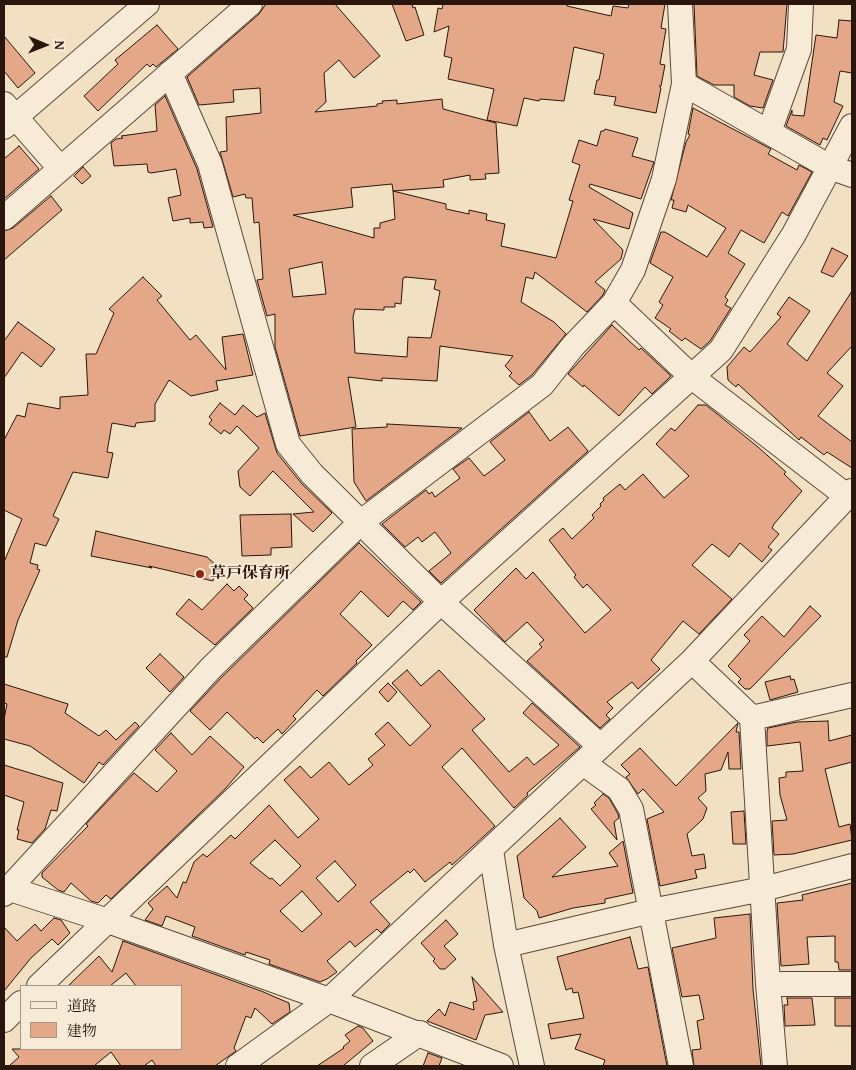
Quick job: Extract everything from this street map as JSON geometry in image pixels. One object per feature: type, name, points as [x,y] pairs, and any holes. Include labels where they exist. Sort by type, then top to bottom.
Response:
[{"type":"street","points":[[60,168],[7,116],[147,4]]},
{"type":"street","points":[[4,218],[250,4]]},
{"type":"street","points":[[501,1066],[420,1033],[108,921],[6,890],[211,668],[360,522],[542,385],[573,346],[614,303],[633,270],[664,179],[684,84],[680,4]]},
{"type":"street","points":[[769,132],[799,49],[801,4]]},
{"type":"street","points":[[170,73],[210,164],[288,444],[312,474],[441,602],[600,746]]},
{"type":"street","points":[[684,84],[830,167],[852,175]]},
{"type":"street","points":[[40,985],[441,602],[721,350],[794,234],[852,126]]},
{"type":"street","points":[[238,1066],[329,1000],[491,850],[692,661],[850,494],[692,377],[614,303]]},
{"type":"street","points":[[692,661],[752,718],[768,984],[775,1066]]},
{"type":"street","points":[[752,718],[852,695]]},
{"type":"street","points":[[582,763],[619,790],[631,808],[681,1066]]},
{"type":"street","points":[[491,850],[506,945],[532,1066]]},
{"type":"street","points":[[506,945],[651,911],[763,889],[852,866]]},
{"type":"street","points":[[768,984],[852,984]]},
{"type":"street","points":[[4,1020],[20,1004]]},
{"type":"street","points":[[372,1066],[420,1033]]},
{"type":"building","points":[[266,4],[335,4],[380,56],[354,78],[339,60],[324,73],[326,102],[315,112],[377,106],[377,104],[383,103],[382,101],[397,100],[397,104],[442,99],[443,109],[496,123],[499,173],[485,174],[486,179],[470,180],[470,175],[443,180],[444,187],[393,191],[446,204],[446,209],[469,214],[469,210],[487,214],[486,220],[505,224],[501,246],[556,258],[573,201],[569,200],[580,165],[572,162],[579,140],[597,146],[601,131],[605,129],[638,138],[632,156],[654,162],[641,199],[590,184],[589,187],[633,213],[629,229],[593,219],[623,250],[621,259],[595,282],[605,290],[603,295],[587,312],[535,272],[533,279],[526,277],[521,302],[554,322],[566,334],[532,375],[519,385],[509,376],[512,373],[505,366],[513,356],[440,346],[437,381],[382,378],[382,381],[348,377],[356,427],[300,436],[275,347],[275,314],[267,316],[257,280],[263,279],[259,222],[254,223],[252,198],[246,198],[245,194],[233,197],[220,152],[227,151],[226,117],[261,113],[260,88],[233,90],[234,102],[199,105],[187,77],[259,14]],"holes":[[[392,184],[395,219],[380,223],[380,228],[374,228],[374,238],[293,215],[353,207],[351,188]],[[322,262],[326,294],[293,297],[289,269]],[[403,278],[436,280],[434,289],[440,291],[431,338],[408,337],[407,357],[355,353],[353,317],[355,309],[384,310],[384,307],[395,307],[395,303],[401,304]]]},
{"type":"building","points":[[392,4],[412,4],[413,8],[415,7],[424,35],[406,41]]},
{"type":"building","points":[[443,4],[567,4],[567,6],[611,16],[613,6],[628,8],[629,4],[665,4],[661,28],[666,29],[660,64],[665,65],[661,86],[659,86],[661,88],[656,113],[614,105],[616,97],[594,94],[604,54],[574,47],[564,101],[540,99],[539,101],[524,98],[517,126],[487,120],[494,89],[448,79],[452,58],[444,56],[449,26],[434,32],[438,8],[442,9]]},
{"type":"building","points":[[694,4],[787,4],[783,52],[760,52],[754,75],[773,80],[763,108],[750,106],[734,97],[734,85],[714,85],[697,76]]},
{"type":"building","points":[[839,20],[852,21],[852,73],[840,71],[834,102],[843,106],[827,140],[823,138],[820,145],[786,126],[792,110],[792,115],[804,116],[816,35],[837,38]]},
{"type":"building","points":[[157,25],[178,49],[156,67],[153,64],[150,67],[147,64],[98,111],[84,96],[118,64],[115,60]]},
{"type":"building","points":[[4,36],[35,73],[18,88],[4,71]]},
{"type":"building","points":[[165,96],[197,169],[213,227],[204,228],[203,222],[190,223],[190,218],[173,221],[168,198],[181,195],[176,169],[151,173],[148,172],[147,164],[114,166],[111,143],[116,139],[123,138],[121,136],[157,131],[155,105]]},
{"type":"building","points":[[693,108],[771,149],[768,154],[797,170],[799,165],[812,172],[788,216],[782,212],[764,243],[741,230],[728,253],[745,264],[725,297],[728,300],[725,305],[731,308],[710,341],[701,349],[685,338],[682,341],[669,331],[671,329],[655,318],[663,305],[659,302],[673,277],[650,263],[661,232],[665,232],[707,257],[726,228],[688,205],[686,212],[672,208],[674,200],[671,200],[686,142],[690,135],[688,134]]},
{"type":"building","points":[[19,146],[39,169],[4,199],[4,159]]},
{"type":"building","points":[[83,167],[91,176],[82,184],[74,176]]},
{"type":"building","points":[[51,196],[62,210],[4,260],[4,231],[13,228]]},
{"type":"building","points":[[832,248],[848,256],[833,277],[821,272]]},
{"type":"building","points":[[143,277],[162,296],[157,300],[190,340],[196,335],[226,370],[222,337],[243,334],[253,375],[216,381],[218,390],[191,396],[169,380],[155,404],[155,421],[136,423],[135,427],[112,423],[107,452],[113,453],[108,478],[73,472],[53,516],[59,519],[46,546],[35,543],[30,563],[38,565],[37,569],[40,570],[18,620],[7,657],[4,657],[4,562],[22,519],[4,510],[4,440],[17,415],[25,417],[28,403],[60,409],[60,397],[88,395],[86,354],[96,354],[114,313],[109,309]]},
{"type":"building","points":[[852,291],[852,346],[827,373],[843,386],[818,416],[852,442],[852,468],[827,452],[824,455],[801,437],[799,440],[738,384],[736,387],[728,380],[727,367],[744,347],[750,352],[781,317],[777,314],[789,297],[810,311],[787,344],[807,361]]},
{"type":"building","points":[[18,322],[55,349],[41,367],[22,352],[4,378],[4,341]]},
{"type":"building","points":[[612,325],[639,350],[641,348],[671,376],[652,394],[645,387],[619,416],[584,385],[583,387],[568,374]]},
{"type":"building","points":[[220,403],[235,415],[243,405],[257,417],[265,413],[277,453],[302,484],[332,513],[313,532],[293,514],[314,512],[273,471],[250,496],[240,487],[238,471],[259,448],[237,426],[230,434],[224,430],[221,434],[209,424],[212,420],[209,417]]},
{"type":"building","points":[[698,405],[706,405],[758,447],[786,472],[784,474],[802,491],[774,524],[772,528],[779,534],[768,547],[772,550],[762,562],[740,543],[729,557],[712,544],[692,565],[732,599],[699,634],[683,621],[651,660],[660,669],[638,689],[632,682],[607,702],[613,708],[606,715],[610,719],[600,728],[527,661],[542,647],[539,644],[544,640],[527,622],[505,642],[474,610],[516,568],[526,579],[533,572],[585,633],[611,610],[587,584],[583,588],[574,577],[576,575],[549,540],[563,528],[572,539],[594,518],[592,515],[601,506],[603,498],[620,484],[625,490],[643,474],[664,498],[689,476],[656,444],[671,428],[675,431]]},
{"type":"building","points":[[529,412],[550,441],[568,427],[588,451],[441,583],[429,571],[451,553],[435,532],[422,542],[418,537],[405,547],[382,524],[426,490],[429,494],[432,492],[435,497],[460,478],[453,469],[469,458],[484,476],[505,460],[490,442]]},
{"type":"building","points":[[387,424],[462,428],[366,501],[354,482],[352,429],[387,427]]},
{"type":"building","points":[[291,514],[292,547],[271,548],[271,555],[242,556],[240,515]]},
{"type":"building","points":[[96,531],[207,557],[216,565],[213,581],[149,566],[152,568],[91,556]]},
{"type":"building","points":[[359,543],[421,602],[413,610],[403,601],[388,617],[361,591],[340,614],[372,645],[356,661],[357,663],[323,696],[317,690],[293,716],[296,719],[282,734],[278,729],[263,743],[257,737],[255,739],[227,712],[210,730],[190,711],[221,678]]},
{"type":"building","points":[[227,584],[234,591],[239,586],[248,595],[244,599],[253,608],[215,645],[176,614],[189,599],[202,610]]},
{"type":"building","points":[[810,606],[821,616],[750,689],[745,689],[738,682],[741,679],[728,666],[750,641],[744,635],[762,616],[784,637]]},
{"type":"building","points":[[160,654],[184,677],[170,692],[146,668]]},
{"type":"building","points":[[407,670],[421,686],[439,670],[485,719],[472,730],[509,772],[527,757],[534,765],[559,745],[523,713],[532,703],[580,747],[527,793],[528,795],[514,808],[462,748],[442,767],[495,826],[452,865],[450,862],[425,882],[414,869],[410,873],[408,871],[370,902],[390,924],[381,933],[377,929],[355,947],[350,941],[327,961],[337,972],[320,982],[269,964],[270,960],[246,952],[245,955],[192,936],[195,927],[166,916],[162,926],[145,920],[153,909],[148,903],[167,886],[177,898],[183,882],[186,883],[194,862],[203,854],[207,857],[231,835],[235,839],[269,805],[298,838],[319,819],[284,780],[300,766],[311,778],[329,762],[349,785],[373,765],[368,759],[385,745],[375,734],[388,722],[410,746],[431,726],[392,683]],"holes":[[[275,840],[301,866],[280,886],[250,863]],[[335,861],[356,885],[338,902],[316,878]],[[302,891],[322,914],[302,932],[280,911]]]},
{"type":"building","points":[[790,676],[791,680],[794,679],[798,692],[770,700],[765,682]]},
{"type":"building","points":[[388,683],[397,692],[388,702],[379,692]]},
{"type":"building","points":[[4,684],[68,704],[65,713],[99,736],[106,730],[116,740],[135,722],[139,726],[103,765],[99,762],[84,783],[30,746],[4,739],[4,719],[7,704],[4,703]]},
{"type":"building","points":[[828,721],[829,741],[852,735],[852,762],[825,769],[839,827],[850,824],[852,840],[793,854],[774,855],[772,821],[787,820],[780,795],[779,778],[786,777],[786,772],[803,771],[800,742],[767,746],[768,728],[797,722]]},
{"type":"building","points":[[738,723],[736,732],[739,732],[741,769],[729,769],[728,752],[721,770],[705,774],[706,791],[698,798],[707,808],[703,819],[687,834],[692,856],[704,854],[706,868],[695,870],[697,878],[660,886],[647,819],[664,812],[643,789],[638,794],[626,777],[630,774],[621,765],[640,748],[676,786]]},
{"type":"building","points":[[171,733],[192,755],[210,736],[244,767],[225,789],[111,899],[106,895],[98,903],[91,901],[71,883],[64,892],[58,890],[42,877],[42,873],[88,826],[86,824],[134,773],[157,792],[177,771],[155,750]]},
{"type":"building","points":[[4,765],[63,783],[57,811],[51,810],[45,829],[32,843],[17,839],[19,830],[17,830],[24,802],[4,795]]},
{"type":"building","points":[[603,794],[609,798],[618,814],[619,818],[614,822],[617,840],[591,809]]},
{"type":"building","points":[[744,811],[746,844],[733,844],[731,812]]},
{"type":"building","points":[[560,818],[586,847],[552,877],[618,866],[609,853],[623,841],[633,893],[605,899],[605,903],[573,908],[539,918],[537,911],[524,898],[517,856]]},
{"type":"building","points":[[852,883],[852,970],[839,970],[838,962],[835,962],[835,936],[807,937],[809,964],[781,966],[777,903],[803,900],[802,895]]},
{"type":"building","points":[[750,914],[753,989],[761,1066],[694,1066],[692,1050],[701,1049],[697,1021],[704,1019],[699,995],[682,997],[672,948],[716,938],[714,918]]},
{"type":"building","points":[[54,918],[61,920],[70,933],[58,945],[52,939],[31,958],[4,991],[4,927],[17,941],[35,924],[41,931]]},
{"type":"building","points":[[446,920],[458,934],[444,946],[456,959],[445,969],[440,969],[433,961],[435,959],[421,943]]},
{"type":"building","points":[[630,937],[638,969],[648,967],[667,1066],[603,1066],[605,1060],[575,1049],[581,1034],[551,1039],[548,1024],[584,1018],[578,992],[573,993],[572,988],[566,990],[557,957]]},
{"type":"building","points":[[123,941],[261,991],[289,1003],[290,1012],[272,1024],[255,1008],[251,1018],[246,1016],[234,1048],[236,1051],[215,1066],[156,1066],[152,1060],[144,1066],[121,1066],[111,1052],[94,1066],[9,1066],[19,1057],[12,1049],[182,1050],[182,985],[135,985],[126,973],[111,985],[69,985],[99,956],[112,972]]},
{"type":"building","points":[[472,977],[503,1012],[485,1015],[476,1040],[427,1021],[439,1009],[445,1016],[450,1002],[474,1010],[473,1002],[477,1001]]},
{"type":"building","points":[[787,998],[812,998],[815,1025],[785,1026],[784,1005],[788,1005]]},
{"type":"building","points":[[835,998],[852,998],[852,1026],[835,1026]]},
{"type":"building","points":[[358,1026],[363,1028],[373,1041],[343,1066],[317,1066],[344,1048],[350,1041],[345,1035]]},
{"type":"building","points":[[428,1053],[442,1058],[439,1066],[423,1066]]},
{"type":"place","name":"草戸保育所","points":[[200,574]]}]
